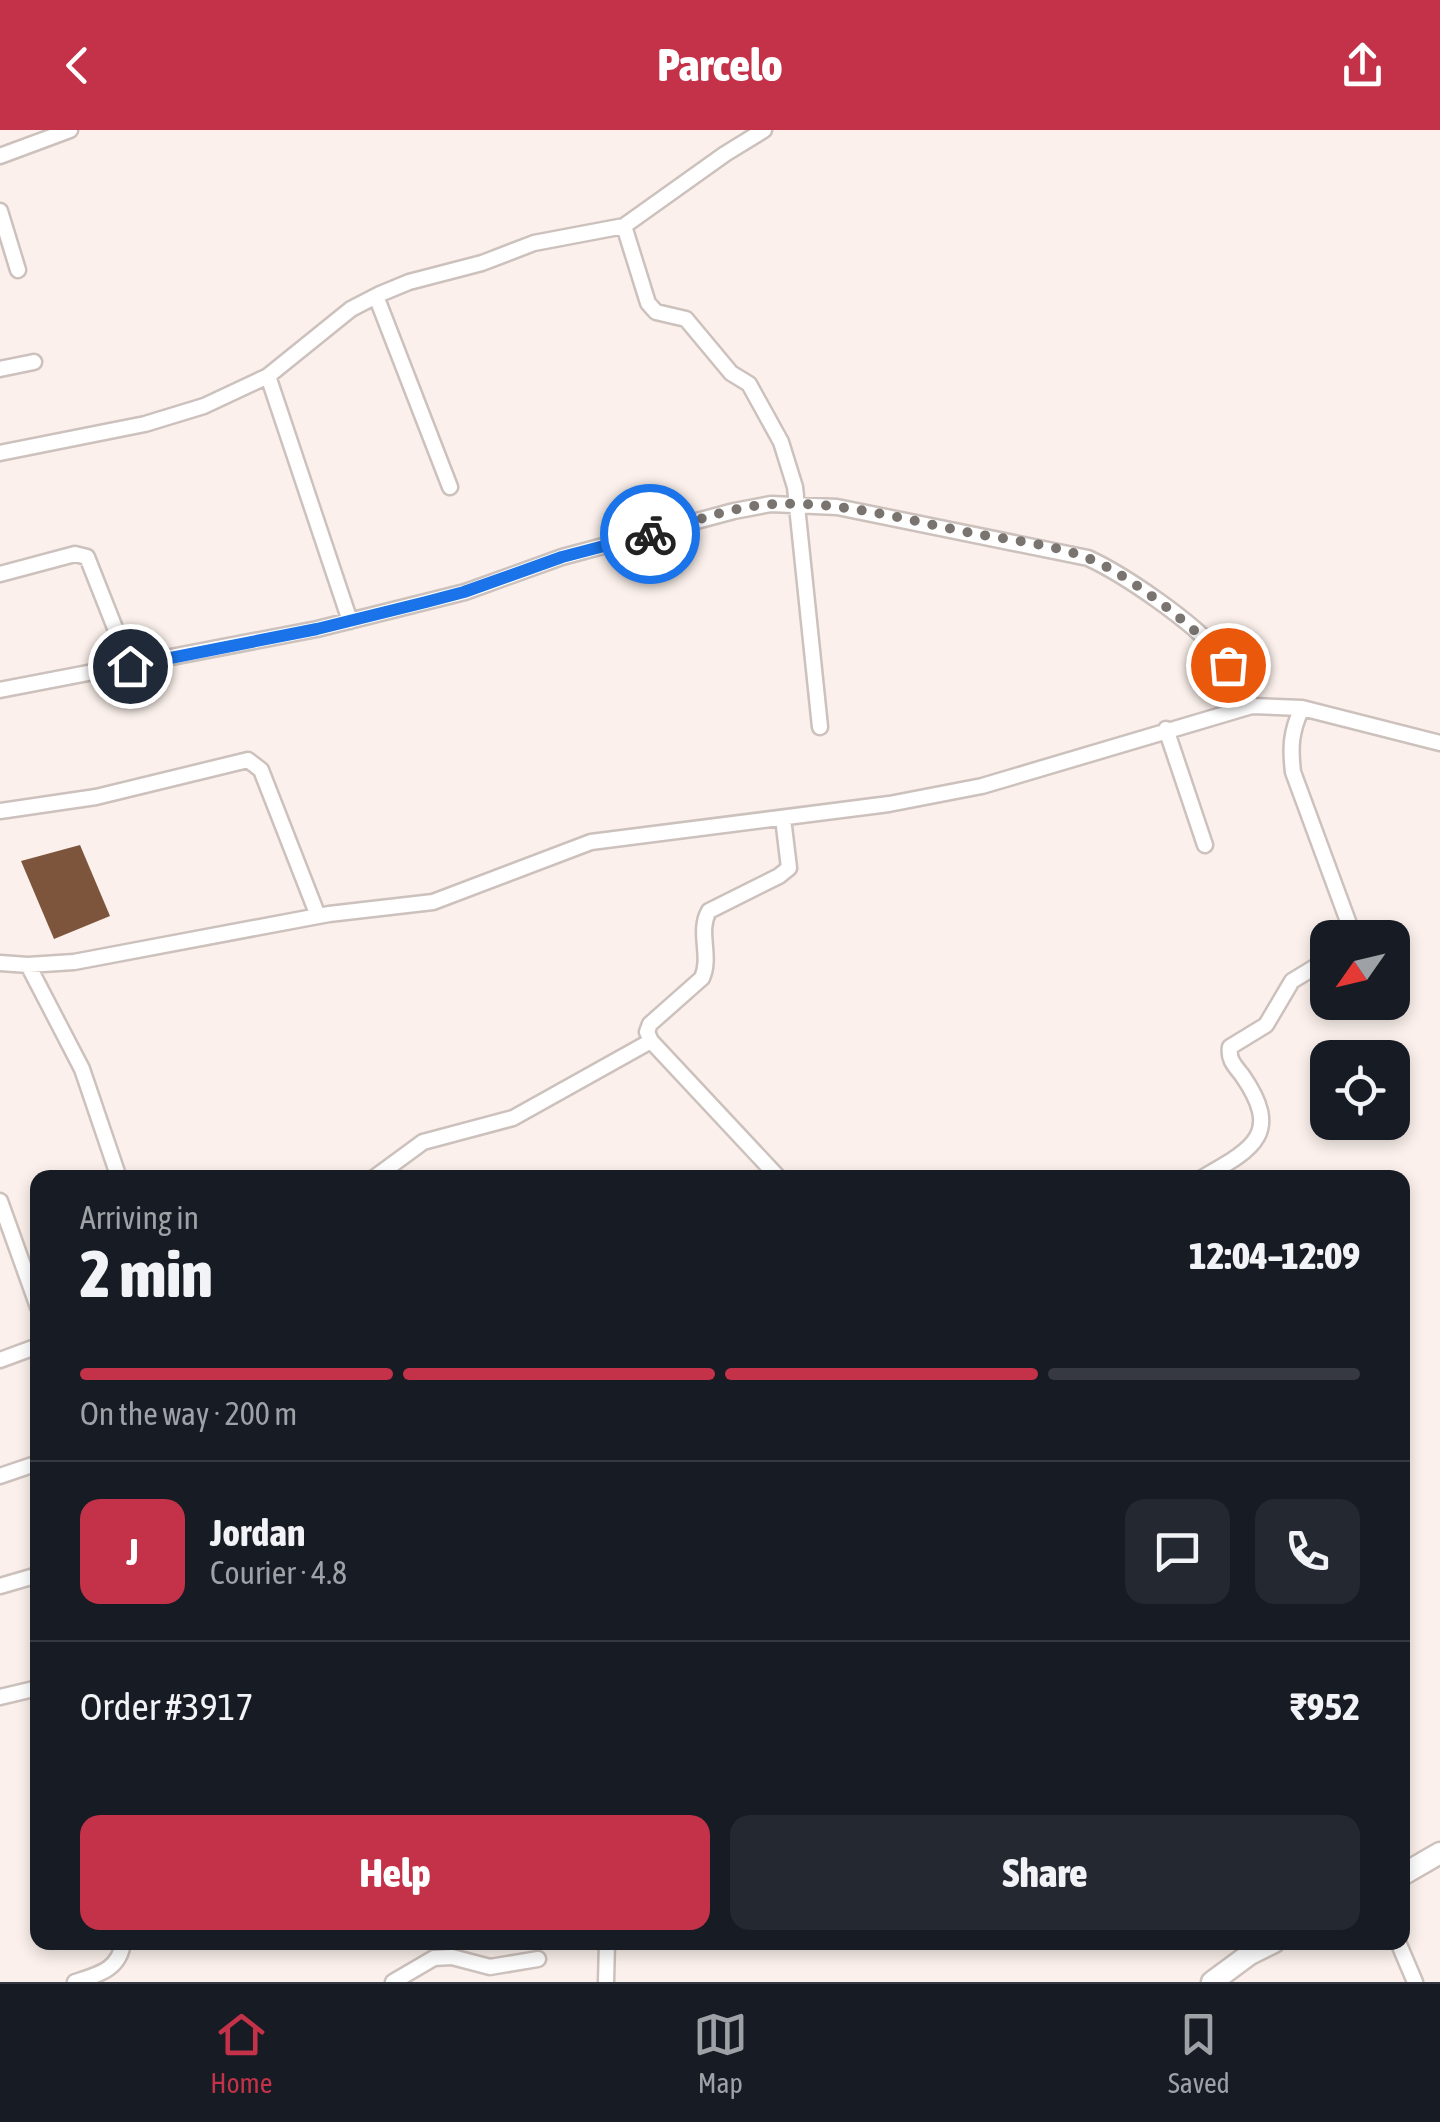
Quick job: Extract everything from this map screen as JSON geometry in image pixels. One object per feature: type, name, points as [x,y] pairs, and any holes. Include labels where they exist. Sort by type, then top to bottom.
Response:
[{"type":"street","points":[[0,156],[70,130]]},
{"type":"street","points":[[0,453],[145,424],[204,406],[268,376],[351,310],[376,296],[409,282],[482,264],[534,243],[624,226],[764,130]]},
{"type":"street","points":[[0,211],[18,270]]},
{"type":"street","points":[[624,226],[652,308],[686,319],[731,373],[753,389],[789,464],[820,727]]},
{"type":"street","points":[[376,296],[450,487]]},
{"type":"street","points":[[0,369],[34,362]]},
{"type":"street","points":[[268,376],[350,621]]},
{"type":"street","points":[[0,690],[350,621],[464,592],[562,557],[734,511],[796,504],[838,506],[1088,558],[1110,568],[1200,635],[1228,665],[1252,706]]},
{"type":"street","points":[[0,574],[75,554],[87,557],[130,666]]},
{"type":"street","points":[[0,962],[28,966],[74,962],[318,916],[433,902],[615,836],[889,804],[982,786],[1252,706],[1302,708],[1440,743]]},
{"type":"street","points":[[1302,708],[1292,730],[1293,772],[1348,920]]},
{"type":"street","points":[[1166,729],[1205,845]]},
{"type":"street","points":[[0,812],[96,797],[248,760],[261,770],[318,916]]},
{"type":"street","points":[[772,1170],[650,1040],[648,1032],[650,1024],[702,978],[707,968],[704,919],[709,911],[789,868],[783,818]]},
{"type":"street","points":[[28,966],[82,1068],[116,1170]]},
{"type":"street","points":[[1215,1170],[1252,1147],[1261,1132],[1262,1115],[1256,1096],[1231,1061],[1230,1047],[1266,1025],[1292,981],[1310,970]]},
{"type":"street","points":[[385,1170],[423,1142],[514,1118],[650,1040]]},
{"type":"street","points":[[396,1162],[399,1170]]},
{"type":"street","points":[[0,1201],[30,1284]]},
{"type":"street","points":[[0,1360],[30,1349]]},
{"type":"street","points":[[0,1476],[30,1466]]},
{"type":"street","points":[[0,1586],[30,1577]]},
{"type":"street","points":[[0,1697],[30,1690]]},
{"type":"street","points":[[1410,1870],[1440,1853]]},
{"type":"street","points":[[74,1982],[114,1966],[122,1950]]},
{"type":"street","points":[[606,1982],[607,1950]]},
{"type":"street","points":[[1212,1982],[1245,1950]]},
{"type":"street","points":[[1401,1950],[1415,1982]]},
{"type":"street","points":[[392,1982],[434,1958],[452,1957],[490,1967],[538,1959]]},
{"type":"building","points":[[80,845],[110,916],[54,939],[21,861]]},
{"type":"way so far","points":[[650,534],[734,511],[796,504],[838,506],[1056,549],[1110,568],[1200,635],[1228,665]]},
{"type":"route","points":[[130,666],[317,629],[426,602],[562,557],[650,534]]}]
